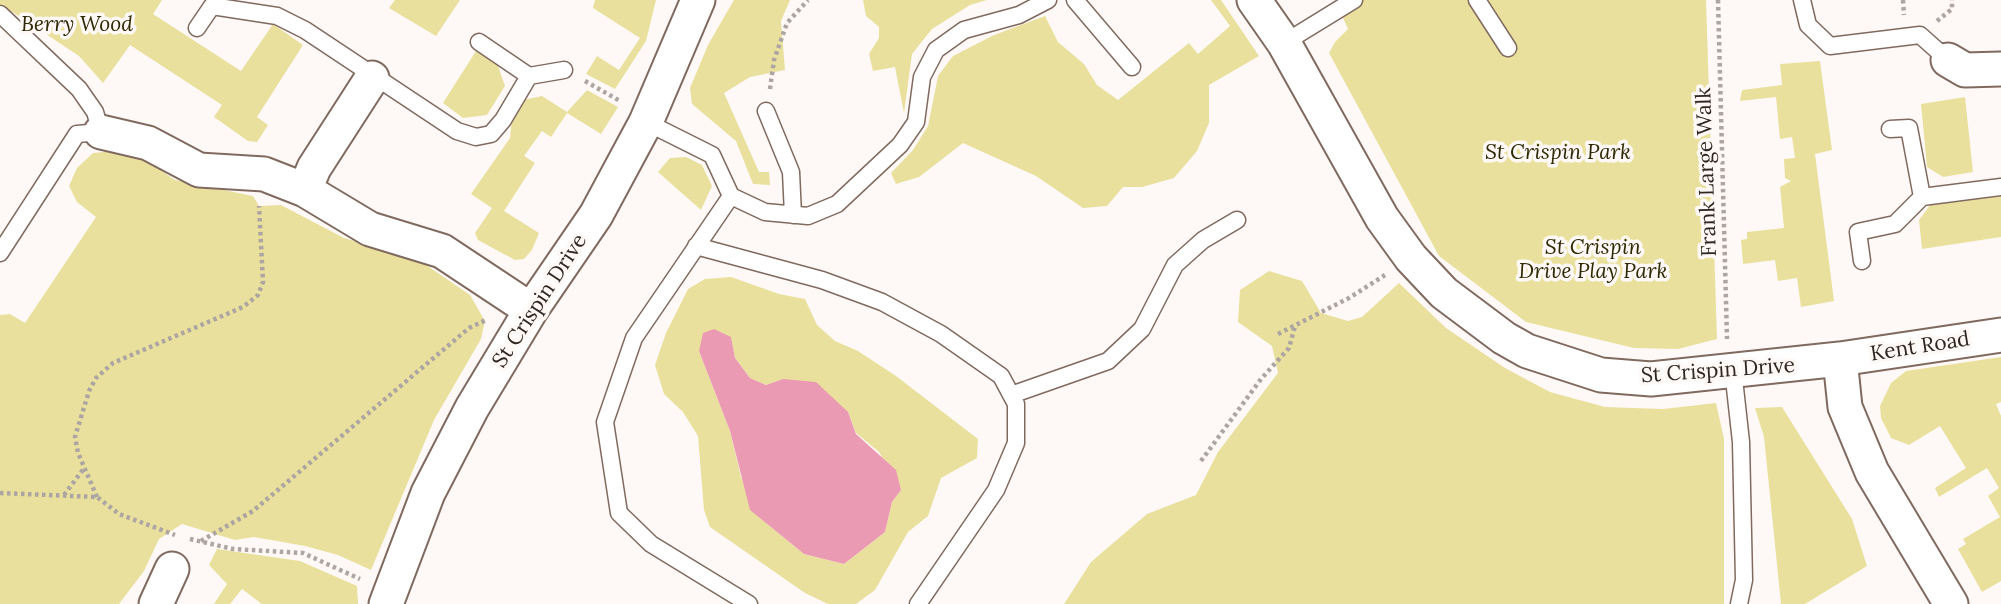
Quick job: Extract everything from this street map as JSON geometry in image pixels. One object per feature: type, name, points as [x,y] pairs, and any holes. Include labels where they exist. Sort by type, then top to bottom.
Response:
[{"type":"street","name":"St Crispin Drive","points":[[375,593],[472,408],[531,310],[596,215],[647,120],[698,0]]},
{"type":"street","name":"St Crispin Drive","points":[[1254,0],[1284,43],[1382,218],[1411,258],[1475,318],[1527,351],[1601,375],[1651,379],[1730,357],[1840,359]]},
{"type":"street","points":[[1948,60],[1965,70],[2001,69]]},
{"type":"street","points":[[305,190],[314,168],[372,78]]},
{"type":"street","points":[[101,132],[148,143],[199,170],[264,174],[305,190],[370,229],[442,251],[531,310]]},
{"type":"street","name":"Kent Road","points":[[1840,359],[2001,335]]},
{"type":"street","points":[[1840,359],[1845,407],[1867,462],[1951,604]]},
{"type":"street","points":[[156,604],[172,569]]},
{"type":"lane","points":[[647,120],[712,155],[731,196],[765,212],[808,216],[836,204],[900,145],[916,122],[922,77],[936,50],[964,30],[1019,15],[1048,0]]},
{"type":"lane","points":[[1074,0],[1132,67]]},
{"type":"lane","points":[[1284,43],[1354,0]]},
{"type":"lane","points":[[1477,0],[1508,48]]},
{"type":"lane","points":[[1802,0],[1808,25],[1830,46],[1920,34],[1948,60]]},
{"type":"lane","points":[[197,28],[212,6],[278,16],[305,30],[372,78],[457,131],[476,137],[491,134],[503,120],[529,76]]},
{"type":"lane","points":[[0,14],[79,89],[95,112],[101,132],[77,134],[0,253]]},
{"type":"lane","points":[[479,42],[529,76],[565,70]]},
{"type":"lane","points":[[766,111],[792,172],[793,215]]},
{"type":"lane","points":[[1890,129],[1909,128],[1923,197]]},
{"type":"lane","points":[[1862,261],[1858,232],[1895,223],[1923,197],[2001,187]]},
{"type":"lane","points":[[731,196],[634,338],[605,422],[620,513],[651,544],[749,604]]},
{"type":"lane","points":[[1012,395],[1108,361],[1142,329],[1175,265],[1203,240],[1237,220]]},
{"type":"lane","points":[[696,246],[822,280],[882,302],[941,334],[1001,376],[1016,404],[1016,443],[996,490],[918,604]]},
{"type":"lane","points":[[1730,357],[1741,442],[1744,580],[1739,604]]},
{"type":"path","points":[[766,111],[775,60],[787,23],[808,0]]},
{"type":"path","name":"Frank Large Walk","points":[[1718,0],[1730,357]]},
{"type":"path","points":[[565,70],[647,120]]},
{"type":"path","points":[[264,174],[258,231],[263,282],[258,295],[243,307],[113,363],[96,378],[81,407],[75,437],[97,497],[119,514],[200,542],[233,549],[303,553],[346,571],[375,593]]},
{"type":"path","points":[[1278,334],[1349,298],[1395,268]]},
{"type":"path","points":[[200,542],[253,511],[469,328],[493,316]]},
{"type":"path","points":[[1200,461],[1261,379],[1289,348],[1295,326]]},
{"type":"path","points":[[63,495],[85,467]]},
{"type":"path","points":[[0,493],[97,497]]},
{"type":"green space","name":"Berry Wood","points":[[0,0],[162,0],[153,14],[241,71],[273,24],[303,45],[257,117],[268,125],[257,142],[248,141],[214,117],[222,105],[130,45],[103,83],[79,56],[8,9],[0,19]]},
{"type":"green space","points":[[395,0],[460,0],[436,36],[389,8]]},
{"type":"green space","points":[[595,0],[656,0],[646,41],[615,89],[586,74],[597,56],[619,70],[640,38],[593,8]]},
{"type":"green space","points":[[734,0],[790,0],[781,21],[785,70],[750,77],[724,93],[759,172],[769,172],[770,185],[753,184],[736,141],[692,104],[690,88],[708,45]]},
{"type":"green space","points":[[863,0],[987,0],[970,5],[932,29],[912,54],[904,113],[895,67],[873,71],[869,54],[879,38],[879,27],[866,16]]},
{"type":"green space","points":[[1211,0],[1221,0],[1259,56],[1209,85],[1209,123],[1197,151],[1174,178],[1142,187],[1123,187],[1107,206],[1083,208],[1036,176],[963,143],[919,177],[896,184],[891,173],[913,150],[928,126],[938,76],[953,56],[994,35],[1045,16],[1058,42],[1084,64],[1097,85],[1118,100],[1189,43],[1198,54],[1230,26]]},
{"type":"green space","name":"St Crispin Park","points":[[1335,0],[1706,0],[1717,339],[1678,349],[1634,348],[1526,322],[1439,256],[1329,53],[1335,42],[1348,29]]},
{"type":"green space","points":[[476,51],[498,66],[505,86],[487,115],[463,118],[443,103]]},
{"type":"green space","points":[[1820,61],[1832,150],[1815,154],[1834,301],[1801,307],[1797,278],[1778,281],[1775,260],[1743,264],[1741,240],[1747,239],[1747,232],[1784,228],[1780,187],[1791,181],[1785,178],[1784,159],[1795,158],[1792,137],[1780,139],[1776,97],[1740,101],[1742,90],[1782,85],[1780,64]]},
{"type":"green space","points":[[587,90],[618,107],[601,134],[567,113],[551,137],[542,131],[524,156],[535,163],[504,211],[539,233],[532,250],[524,259],[515,260],[478,240],[475,233],[492,208],[471,194],[510,138],[512,118],[523,100],[542,96],[567,112]]},
{"type":"green space","points":[[1965,97],[1973,172],[1943,177],[1927,167],[1921,104]]},
{"type":"green space","points":[[115,151],[144,159],[175,180],[253,196],[259,206],[281,205],[344,238],[416,258],[470,295],[485,321],[481,339],[434,420],[371,570],[338,555],[305,546],[254,537],[235,540],[182,524],[159,539],[144,571],[119,604],[0,604],[0,315],[10,314],[25,323],[96,217],[77,202],[69,186],[77,168],[93,153]]},
{"type":"green space","points":[[686,157],[702,165],[712,186],[701,210],[658,172],[670,158]]},
{"type":"green space","points":[[2001,196],[2001,237],[1922,249],[1919,220],[1930,205]]},
{"type":"green space","points":[[1269,271],[1302,281],[1321,313],[1348,321],[1362,317],[1399,283],[1446,328],[1505,368],[1550,392],[1605,407],[1663,409],[1716,403],[1724,439],[1724,604],[1064,604],[1091,562],[1147,514],[1196,495],[1218,452],[1278,373],[1272,346],[1238,322],[1240,290]]},
{"type":"green space","points":[[731,277],[779,294],[805,299],[817,325],[835,341],[858,351],[896,376],[978,439],[977,458],[941,478],[928,516],[908,532],[875,590],[856,604],[828,604],[805,593],[710,527],[704,510],[698,436],[683,412],[664,394],[655,365],[666,333],[688,289],[705,279]],"holes":[[[731,338],[735,358],[750,378],[766,385],[783,379],[848,412],[856,433],[879,452],[901,490],[892,502],[885,532],[844,564],[804,554],[766,523],[741,477],[730,431],[699,351]]]},
{"type":"green space","points":[[2001,357],[2001,402],[1996,404],[2001,416],[2001,581],[1982,592],[1958,549],[1966,544],[1963,539],[2000,517],[1988,496],[1999,488],[1987,468],[1939,497],[1935,488],[1966,468],[1940,426],[1909,445],[1891,438],[1881,418],[1880,406],[1891,383],[1906,371]]},
{"type":"green space","points":[[1782,407],[1852,519],[1867,566],[1805,604],[1781,604],[1764,437],[1755,408]]},
{"type":"green space","points":[[217,549],[300,561],[357,586],[358,604],[262,604],[242,589],[230,604],[214,604],[227,584],[209,565]]},
{"type":"shaded area","points":[[714,329],[731,337],[735,358],[750,378],[766,385],[783,379],[816,382],[848,412],[856,434],[896,470],[901,490],[892,502],[885,532],[844,564],[804,554],[750,510],[730,431],[699,351],[703,333]]},
{"type":"park label","name":"St Crispin Drive Play Park","points":[[1593,260]]}]
